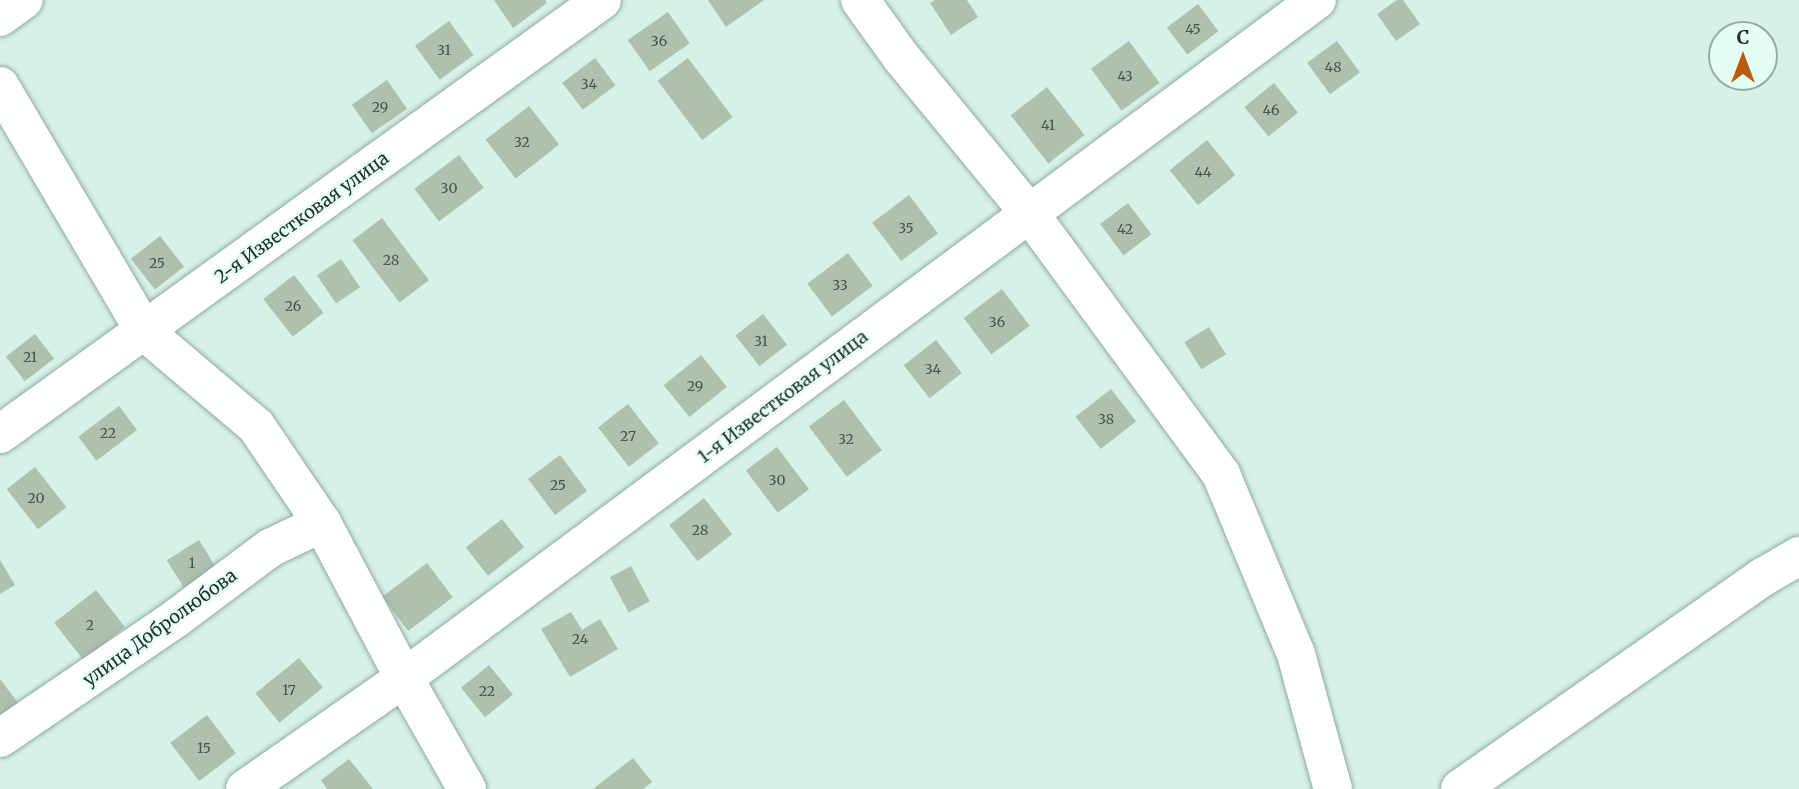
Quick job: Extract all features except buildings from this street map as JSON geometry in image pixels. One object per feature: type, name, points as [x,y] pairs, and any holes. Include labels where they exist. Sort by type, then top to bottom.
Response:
[{"type":"street","points":[[0,17],[23,0]]},
{"type":"street","name":"2-я Известковая улица","points":[[0,434],[145,332],[601,0]]},
{"type":"street","points":[[860,0],[901,57],[1030,214],[1221,474],[1296,654],[1333,789]]},
{"type":"street","name":"1-я Известковая улица","points":[[245,789],[404,678],[1317,0]]},
{"type":"street","points":[[0,86],[145,332],[256,426],[322,523],[404,678],[467,789]]},
{"type":"street","name":"улица Добролюбова","points":[[0,738],[175,619],[270,548],[322,523]]},
{"type":"street","points":[[1460,789],[1763,577],[1799,556]]}]
